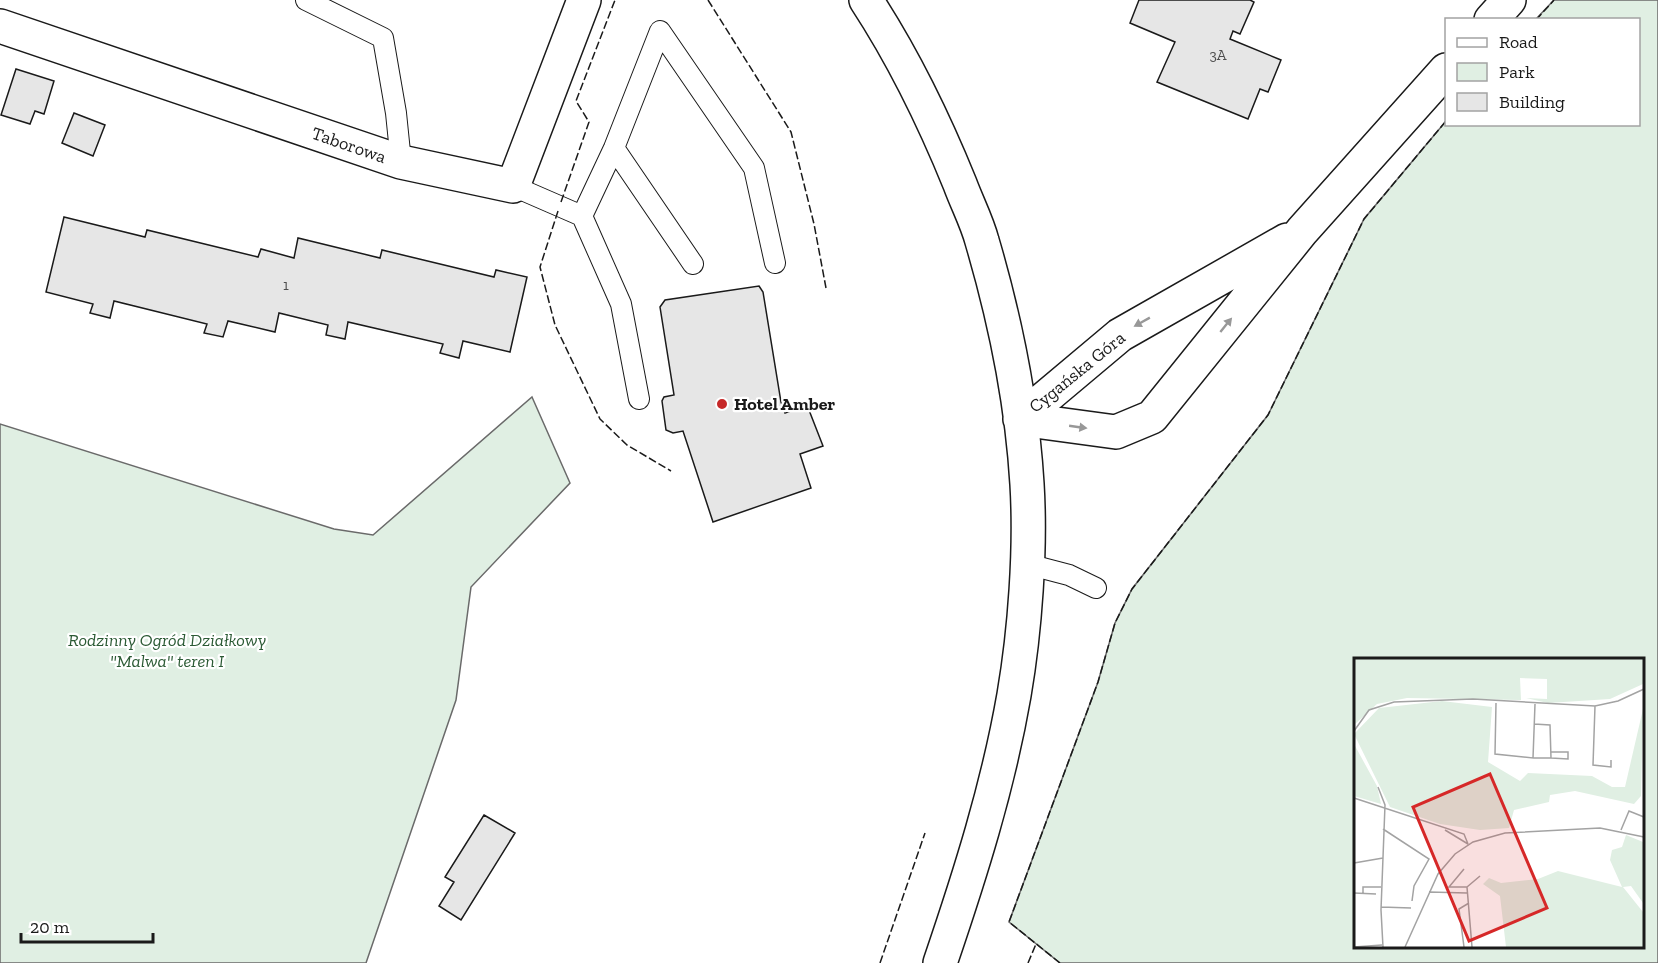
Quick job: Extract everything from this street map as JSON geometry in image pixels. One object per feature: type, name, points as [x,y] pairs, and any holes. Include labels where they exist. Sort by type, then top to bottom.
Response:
[{"type":"street","points":[[513,186],[584,0]]},
{"type":"street","points":[[866,0],[916,85],[947,153],[981,238],[1005,331],[1020,419],[1027,485],[1027,564],[1016,682],[992,798],[940,963]]},
{"type":"street","points":[[1493,18],[1509,0]]},
{"type":"street","name":"Taborowa","points":[[0,26],[401,162],[513,186]]},
{"type":"street","name":"Cygańska Góra","points":[[1020,419],[1116,432],[1152,417],[1302,231],[1445,71]]},
{"type":"street","name":"Cygańska Góra","points":[[1020,419],[1120,335],[1302,231]]},
{"type":"lane","points":[[306,0],[383,38],[396,113],[401,162]]},
{"type":"lane","points":[[582,216],[614,148],[660,31],[754,168],[775,263]]},
{"type":"lane","points":[[614,148],[693,264]]},
{"type":"lane","points":[[513,186],[582,216],[621,304],[639,399]]},
{"type":"lane","points":[[1027,564],[1069,575],[1096,588]]},
{"type":"green space","points":[[1554,0],[1658,0],[1658,963],[1060,963],[1009,922],[1098,682],[1115,623],[1132,589],[1268,415],[1364,219],[1445,122],[1445,126],[1640,126],[1640,18],[1537,18]]},
{"type":"green space","name":"Rodzinny Ogród Działkowy \"Malwa\" teren I","points":[[532,397],[570,483],[471,587],[456,700],[366,963],[0,963],[0,424],[334,529],[373,535]]},
{"type":"building","points":[[1139,0],[1250,0],[1254,2],[1240,34],[1233,31],[1230,39],[1281,60],[1268,92],[1260,89],[1248,119],[1157,82],[1175,42],[1130,23]]},
{"type":"building","points":[[16,69],[54,81],[44,114],[35,111],[30,124],[1,115]]},
{"type":"building","points":[[74,113],[105,125],[93,156],[62,143]]},
{"type":"building","points":[[64,217],[145,237],[147,230],[258,257],[261,249],[294,258],[298,238],[380,258],[382,250],[494,277],[496,270],[527,277],[510,352],[463,341],[459,358],[440,353],[443,344],[348,322],[345,339],[326,335],[328,325],[279,313],[275,332],[228,321],[223,337],[204,333],[207,324],[114,301],[110,318],[90,313],[93,304],[46,292]]},
{"type":"building","name":"Hotel Amber","points":[[759,286],[763,292],[781,402],[785,413],[807,405],[823,446],[800,454],[811,488],[713,522],[683,431],[673,433],[666,430],[662,401],[664,397],[674,395],[660,307],[665,300]]},
{"type":"building","points":[[484,815],[515,833],[461,920],[439,906],[454,882],[445,877]]},
{"type":"fence","points":[[561,202],[589,122],[576,101],[615,0]]},
{"type":"fence","points":[[708,0],[791,132],[814,224],[826,288]]},
{"type":"fence","points":[[1538,18],[1554,0]]},
{"type":"fence","points":[[1060,963],[1009,922],[1098,682],[1115,623],[1132,589],[1268,415],[1364,219],[1445,122]]},
{"type":"fence","points":[[558,211],[540,267],[555,325],[600,419],[627,445],[671,471]]},
{"type":"fence","points":[[880,963],[925,833]]},
{"type":"fence","points":[[1028,963],[1036,944]]},
{"type":"place","name":"Hotel Amber","points":[[722,404]]}]
